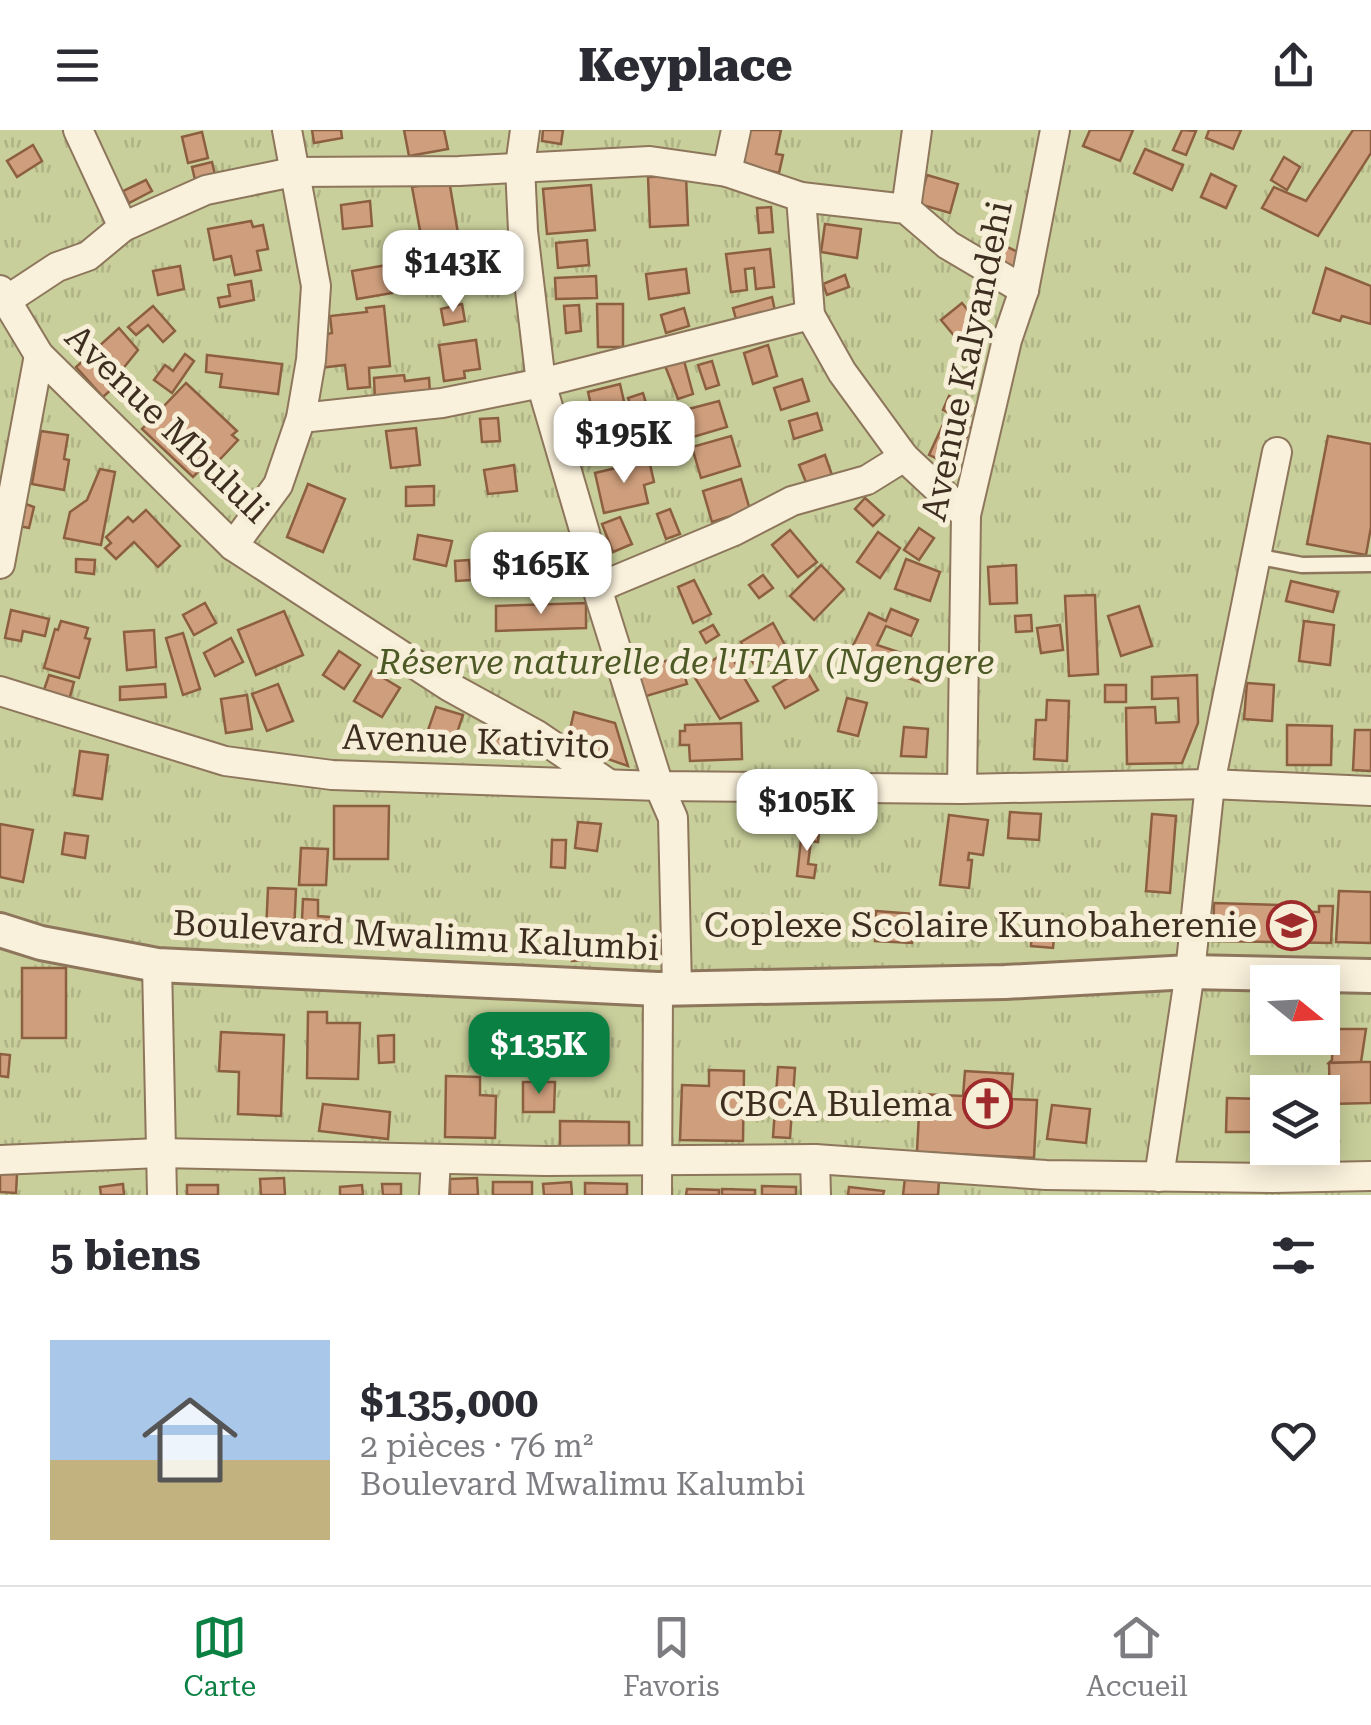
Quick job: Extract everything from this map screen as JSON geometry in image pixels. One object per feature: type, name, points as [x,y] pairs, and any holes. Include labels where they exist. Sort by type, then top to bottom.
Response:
[{"type":"street","points":[[78,130],[123,227]]},
{"type":"street","points":[[233,546],[278,484],[301,418],[311,360],[316,286],[287,130]]},
{"type":"street","points":[[525,130],[520,166],[523,231],[541,383],[658,786],[673,818],[656,1195]]},
{"type":"street","points":[[727,172],[736,130]]},
{"type":"street","points":[[906,208],[917,130]]},
{"type":"street","name":"Avenue Kalyandehi","points":[[962,789],[966,514],[997,378],[1024,290],[1055,130]]},
{"type":"street","points":[[3,295],[56,267],[88,256],[123,227],[206,190],[293,172],[459,170],[650,161],[727,172],[801,197],[906,208],[948,245],[1024,290]]},
{"type":"street","points":[[801,197],[810,314],[842,372],[904,457],[966,514]]},
{"type":"street","name":"Avenue Mbululi","points":[[3,295],[39,354],[233,546],[450,687],[537,736],[608,783]]},
{"type":"street","points":[[301,418],[442,403],[541,383],[810,314]]},
{"type":"street","points":[[0,564],[6,498],[39,354]]},
{"type":"street","points":[[1159,1177],[1190,972],[1210,784],[1277,452]]},
{"type":"street","points":[[598,588],[734,531],[792,501],[867,480],[904,457]]},
{"type":"street","name":"Avenue Kativito","points":[[0,691],[225,762],[332,775],[658,786],[962,789],[1210,784],[1371,791]]},
{"type":"street","name":"Boulevard Mwalimu Kalumbi","points":[[0,930],[41,943],[157,965],[668,989],[1005,982],[1190,972],[1371,976]]},
{"type":"street","points":[[157,965],[162,1195]]},
{"type":"street","points":[[0,1160],[159,1153],[436,1159],[815,1158],[1046,1185],[1159,1177],[1273,1186],[1371,1176]]},
{"type":"street","points":[[815,1158],[816,1195]]},
{"type":"street","points":[[434,1195],[436,1159]]},
{"type":"lane","points":[[1256,556],[1302,565],[1371,564]]},
{"type":"green space","name":"Réserve naturelle de l'ITAV (Ngengere","points":[[0,130],[1371,130],[1371,1195],[0,1195]]},
{"type":"building","points":[[312,130],[341,130],[342,138],[314,143]]},
{"type":"building","points":[[404,130],[444,130],[448,149],[409,156]]},
{"type":"building","points":[[543,130],[563,130],[561,144],[542,141]]},
{"type":"building","points":[[746,130],[781,130],[776,154],[783,155],[779,173],[738,163]]},
{"type":"building","points":[[1090,130],[1133,130],[1120,161],[1083,146]]},
{"type":"building","points":[[1182,130],[1196,131],[1186,155],[1173,150]]},
{"type":"building","points":[[1209,130],[1241,130],[1233,149],[1206,138]]},
{"type":"building","points":[[1353,130],[1371,130],[1371,153],[1318,236],[1262,208],[1274,187],[1306,201]]},
{"type":"building","points":[[202,132],[208,158],[188,163],[182,137]]},
{"type":"building","points":[[33,145],[42,161],[17,177],[7,161]]},
{"type":"building","points":[[1145,149],[1183,165],[1172,190],[1134,173]]},
{"type":"building","points":[[1284,157],[1300,167],[1287,190],[1271,180]]},
{"type":"building","points":[[212,162],[216,179],[196,184],[192,167]]},
{"type":"building","points":[[1211,174],[1236,186],[1226,208],[1201,197]]},
{"type":"building","points":[[927,175],[958,184],[950,213],[919,204]]},
{"type":"building","points":[[686,176],[688,225],[650,227],[648,177]]},
{"type":"building","points":[[146,180],[152,191],[129,203],[123,191]]},
{"type":"building","points":[[449,180],[460,245],[424,252],[412,187]]},
{"type":"building","points":[[591,185],[595,230],[547,234],[543,189]]},
{"type":"building","points":[[370,201],[372,226],[343,229],[341,205]]},
{"type":"building","points":[[771,207],[773,232],[759,233],[757,208]]},
{"type":"building","points":[[251,221],[253,227],[263,225],[268,249],[257,251],[261,270],[235,275],[231,256],[214,260],[208,229]]},
{"type":"building","points":[[825,224],[861,229],[857,258],[821,252]]},
{"type":"building","points":[[587,240],[589,265],[558,268],[556,243]]},
{"type":"building","points":[[995,241],[1020,253],[1013,268],[987,257]]},
{"type":"building","points":[[770,249],[774,287],[756,289],[754,268],[745,269],[747,290],[731,292],[726,254]]},
{"type":"building","points":[[461,251],[465,278],[430,284],[425,256]]},
{"type":"building","points":[[387,265],[392,293],[357,299],[352,271]]},
{"type":"building","points":[[180,266],[184,289],[158,295],[153,271]]},
{"type":"building","points":[[1326,268],[1371,286],[1371,324],[1313,313]]},
{"type":"building","points":[[686,269],[689,293],[649,299],[646,274]]},
{"type":"building","points":[[845,275],[849,287],[827,295],[823,284]]},
{"type":"building","points":[[596,276],[597,298],[556,299],[555,278]]},
{"type":"building","points":[[251,281],[254,300],[220,307],[218,298],[230,296],[228,285]]},
{"type":"building","points":[[772,297],[775,311],[737,323],[733,308]]},
{"type":"building","points":[[962,303],[977,321],[956,338],[941,320]]},
{"type":"building","points":[[462,304],[465,321],[444,325],[441,309]]},
{"type":"building","points":[[597,304],[623,304],[623,347],[598,347]]},
{"type":"building","points":[[579,305],[581,331],[566,333],[564,306]]},
{"type":"building","points":[[153,306],[175,331],[163,342],[148,325],[136,335],[128,327]]},
{"type":"building","points":[[384,306],[390,366],[369,368],[370,387],[348,389],[345,365],[319,368],[323,335],[332,333],[330,316]]},
{"type":"building","points":[[684,308],[689,326],[666,333],[661,315]]},
{"type":"building","points":[[119,328],[138,350],[121,371],[125,377],[103,397],[76,367]]},
{"type":"building","points":[[476,340],[480,369],[464,371],[465,378],[444,381],[439,345]]},
{"type":"building","points":[[768,345],[777,376],[753,384],[744,353]]},
{"type":"building","points":[[185,354],[194,361],[172,393],[154,380],[165,365],[173,371]]},
{"type":"building","points":[[207,355],[282,364],[278,394],[220,387],[222,374],[206,372]]},
{"type":"building","points":[[683,357],[693,394],[678,399],[664,363]]},
{"type":"building","points":[[712,361],[719,385],[706,389],[698,365]]},
{"type":"building","points":[[404,375],[405,381],[429,378],[430,393],[375,400],[374,378]]},
{"type":"building","points":[[802,379],[809,401],[781,410],[774,388]]},
{"type":"building","points":[[186,383],[237,431],[232,435],[238,440],[209,471],[204,466],[193,477],[142,429]]},
{"type":"building","points":[[620,384],[628,419],[596,427],[588,392]]},
{"type":"building","points":[[643,393],[651,420],[637,424],[628,398]]},
{"type":"building","points":[[949,396],[974,408],[967,422],[943,410]]},
{"type":"building","points":[[719,401],[727,427],[693,437],[685,410]]},
{"type":"building","points":[[817,413],[822,430],[794,439],[789,421]]},
{"type":"building","points":[[947,416],[971,428],[953,466],[929,455]]},
{"type":"building","points":[[498,418],[500,441],[482,442],[480,419]]},
{"type":"building","points":[[659,421],[664,440],[643,444],[639,426]]},
{"type":"building","points":[[416,428],[420,465],[391,468],[386,431]]},
{"type":"building","points":[[41,431],[68,435],[64,490],[32,484]]},
{"type":"building","points":[[731,436],[740,466],[701,478],[692,447]]},
{"type":"building","points":[[1328,436],[1371,444],[1371,527],[1366,555],[1307,544]]},
{"type":"building","points":[[639,440],[642,452],[615,458],[612,446]]},
{"type":"building","points":[[825,455],[832,475],[807,485],[799,465]]},
{"type":"building","points":[[649,460],[654,482],[644,485],[648,503],[604,513],[595,473]]},
{"type":"building","points":[[514,465],[517,491],[488,494],[484,470]]},
{"type":"building","points":[[100,469],[115,472],[101,545],[64,538],[70,512],[87,500]]},
{"type":"building","points":[[741,479],[750,510],[712,522],[703,491]]},
{"type":"building","points":[[308,484],[345,499],[323,552],[287,537]]},
{"type":"building","points":[[434,486],[434,505],[406,506],[406,487]]},
{"type":"building","points":[[865,498],[884,515],[873,526],[855,509]]},
{"type":"building","points":[[23,503],[34,507],[29,528],[19,526]]},
{"type":"building","points":[[670,509],[680,534],[666,539],[657,514]]},
{"type":"building","points":[[146,510],[180,546],[158,567],[134,542],[116,559],[105,548],[111,543],[106,537],[128,517],[133,522]]},
{"type":"building","points":[[620,517],[632,544],[613,552],[602,524]]},
{"type":"building","points":[[919,528],[934,538],[919,560],[904,550]]},
{"type":"building","points":[[790,530],[817,562],[798,577],[772,545]]},
{"type":"building","points":[[878,532],[900,548],[880,578],[857,562]]},
{"type":"building","points":[[418,535],[452,541],[446,566],[414,559]]},
{"type":"building","points":[[76,559],[95,560],[94,574],[76,572]]},
{"type":"building","points":[[906,559],[940,572],[930,601],[895,589]]},
{"type":"building","points":[[469,560],[471,580],[456,581],[455,561]]},
{"type":"building","points":[[821,565],[844,589],[814,620],[790,596]]},
{"type":"building","points":[[1016,565],[1017,603],[990,604],[988,567]]},
{"type":"building","points":[[763,575],[773,588],[759,598],[749,585]]},
{"type":"building","points":[[694,580],[711,614],[693,623],[678,587]]},
{"type":"building","points":[[1291,581],[1338,592],[1333,612],[1286,601]]},
{"type":"building","points":[[1095,595],[1098,674],[1069,676],[1065,596]]},
{"type":"building","points":[[205,603],[216,623],[194,635],[183,615]]},
{"type":"building","points":[[586,603],[586,628],[496,631],[496,606]]},
{"type":"building","points":[[1139,606],[1152,646],[1121,656],[1108,616]]},
{"type":"building","points":[[891,609],[918,620],[911,636],[886,626],[877,645],[929,662],[922,683],[867,664],[869,659],[851,650],[869,613],[886,621]]},
{"type":"building","points":[[11,610],[49,619],[45,636],[23,631],[21,641],[5,638]]},
{"type":"building","points":[[284,611],[303,655],[256,675],[238,630]]},
{"type":"building","points":[[1031,615],[1032,631],[1016,632],[1015,616]]},
{"type":"building","points":[[61,621],[88,628],[85,638],[90,639],[79,678],[44,668]]},
{"type":"building","points":[[1304,621],[1334,625],[1330,665],[1299,661]]},
{"type":"building","points":[[773,623],[787,649],[756,668],[741,642]]},
{"type":"building","points":[[713,625],[719,635],[706,643],[700,632]]},
{"type":"building","points":[[1060,625],[1063,650],[1041,653],[1037,628]]},
{"type":"building","points":[[154,630],[156,667],[127,670],[124,632]]},
{"type":"building","points":[[183,633],[200,689],[183,695],[166,638]]},
{"type":"building","points":[[231,638],[243,662],[215,676],[204,653]]},
{"type":"building","points":[[339,651],[360,665],[344,689],[323,675]]},
{"type":"building","points":[[728,651],[758,701],[720,719],[692,673]]},
{"type":"building","points":[[679,657],[687,684],[643,697],[635,670]]},
{"type":"building","points":[[805,668],[818,690],[785,708],[773,687]]},
{"type":"building","points":[[372,671],[400,688],[382,717],[354,701]]},
{"type":"building","points":[[49,675],[74,682],[69,700],[43,693]]},
{"type":"building","points":[[1197,675],[1198,723],[1182,763],[1127,764],[1126,708],[1155,707],[1156,723],[1179,722],[1178,698],[1152,699],[1152,677]]},
{"type":"building","points":[[1247,683],[1274,685],[1272,721],[1244,719]]},
{"type":"building","points":[[165,684],[166,697],[120,700],[120,687]]},
{"type":"building","points":[[278,684],[293,721],[267,731],[252,694]]},
{"type":"building","points":[[1105,685],[1126,685],[1126,702],[1105,702]]},
{"type":"building","points":[[247,695],[252,729],[226,733],[221,699]]},
{"type":"building","points":[[847,698],[867,703],[858,736],[838,731]]},
{"type":"building","points":[[1047,700],[1069,701],[1067,761],[1034,759],[1036,720],[1046,720]]},
{"type":"building","points":[[436,707],[463,715],[454,742],[427,733]]},
{"type":"building","points":[[574,712],[615,723],[628,766],[602,757],[569,734]]},
{"type":"building","points":[[741,723],[742,759],[690,761],[689,745],[680,745],[680,731],[685,731],[685,725]]},
{"type":"building","points":[[1287,725],[1332,726],[1331,765],[1287,765]]},
{"type":"building","points":[[904,727],[928,729],[926,757],[901,756]]},
{"type":"building","points":[[1355,730],[1371,730],[1371,771],[1353,770]]},
{"type":"building","points":[[486,735],[505,740],[500,756],[482,751]]},
{"type":"building","points":[[80,751],[108,755],[102,799],[74,795]]},
{"type":"building","points":[[334,806],[389,806],[388,859],[334,859]]},
{"type":"building","points":[[1010,812],[1041,814],[1039,840],[1008,838]]},
{"type":"building","points":[[1152,814],[1176,816],[1170,893],[1146,891]]},
{"type":"building","points":[[949,815],[988,820],[983,855],[969,853],[969,888],[940,885]]},
{"type":"building","points":[[578,822],[601,824],[597,851],[575,848]]},
{"type":"building","points":[[0,824],[33,830],[23,882],[0,877]]},
{"type":"building","points":[[802,830],[819,832],[818,842],[811,841],[808,864],[816,865],[814,878],[797,876]]},
{"type":"building","points":[[65,833],[88,836],[85,858],[62,854]]},
{"type":"building","points":[[552,840],[566,840],[565,868],[551,867]]},
{"type":"building","points":[[301,848],[328,849],[326,885],[299,885]]},
{"type":"building","points":[[268,888],[296,889],[294,933],[266,932]]},
{"type":"building","points":[[1339,891],[1371,892],[1371,943],[1336,942]]},
{"type":"building","points":[[303,899],[318,900],[318,916],[342,918],[340,943],[301,941]]},
{"type":"building","points":[[1214,903],[1279,905],[1278,911],[1319,912],[1319,906],[1333,906],[1331,943],[1213,941]]},
{"type":"building","points":[[876,911],[914,914],[912,943],[875,941]]},
{"type":"building","points":[[1032,926],[1055,928],[1053,948],[1031,946]]},
{"type":"building","points":[[625,941],[626,958],[572,961],[571,944]]},
{"type":"building","points":[[22,968],[66,968],[66,1038],[22,1038]]},
{"type":"building","points":[[308,1012],[327,1012],[327,1023],[360,1023],[358,1079],[307,1078]]},
{"type":"building","points":[[484,1024],[511,1024],[511,1050],[483,1050]]},
{"type":"building","points":[[1340,1029],[1366,1029],[1361,1062],[1329,1063],[1332,1055],[1340,1055]]},
{"type":"building","points":[[221,1032],[284,1035],[281,1116],[238,1114],[239,1072],[219,1071]]},
{"type":"building","points":[[394,1035],[394,1062],[379,1063],[378,1036]]},
{"type":"building","points":[[0,1054],[10,1055],[8,1077],[0,1076]]},
{"type":"building","points":[[1371,1062],[1371,1103],[1340,1104],[1340,1075],[1329,1075],[1329,1063]]},
{"type":"building","points":[[778,1067],[795,1068],[790,1138],[773,1137]]},
{"type":"building","points":[[709,1070],[744,1071],[743,1141],[680,1140],[682,1085],[709,1086]]},
{"type":"building","points":[[965,1071],[1013,1074],[1011,1099],[1037,1100],[1034,1158],[917,1152],[920,1094],[963,1096]]},
{"type":"building","points":[[446,1076],[480,1077],[480,1095],[496,1096],[495,1138],[445,1137]]},
{"type":"building","points":[[523,1082],[555,1082],[554,1112],[523,1112]]},
{"type":"building","points":[[1227,1098],[1250,1099],[1250,1132],[1226,1132]]},
{"type":"building","points":[[323,1104],[390,1112],[388,1139],[319,1131]]},
{"type":"building","points":[[1052,1105],[1090,1109],[1086,1143],[1047,1139]]},
{"type":"building","points":[[560,1121],[629,1122],[629,1149],[560,1146]]},
{"type":"building","points":[[0,1174],[17,1174],[16,1193],[0,1192]]},
{"type":"building","points":[[284,1178],[285,1195],[261,1195],[260,1179]]},
{"type":"building","points":[[477,1178],[478,1195],[450,1195],[450,1179]]},
{"type":"building","points":[[905,1178],[939,1181],[938,1195],[903,1195]]},
{"type":"building","points":[[493,1182],[532,1182],[532,1195],[493,1195]]},
{"type":"building","points":[[571,1182],[572,1195],[544,1195],[543,1184]]},
{"type":"building","points":[[585,1183],[627,1184],[627,1195],[585,1195]]},
{"type":"building","points":[[123,1184],[124,1195],[101,1195],[100,1187]]},
{"type":"building","points":[[382,1184],[401,1184],[401,1195],[383,1195]]},
{"type":"building","points":[[187,1185],[218,1185],[218,1195],[187,1195]]},
{"type":"building","points":[[362,1185],[363,1195],[340,1195],[340,1187]]},
{"type":"building","points":[[762,1186],[796,1187],[796,1195],[762,1195]]},
{"type":"building","points":[[849,1187],[884,1191],[883,1195],[848,1195]]},
{"type":"building","points":[[687,1189],[719,1190],[719,1195],[686,1195]]},
{"type":"building","points":[[722,1189],[755,1190],[755,1195],[722,1195]]},
{"type":"place","name":"Coplexe Scolaire Kunobaherenie","points":[[1292,925]]},
{"type":"place","name":"CBCA Bulema","points":[[987,1104]]}]
